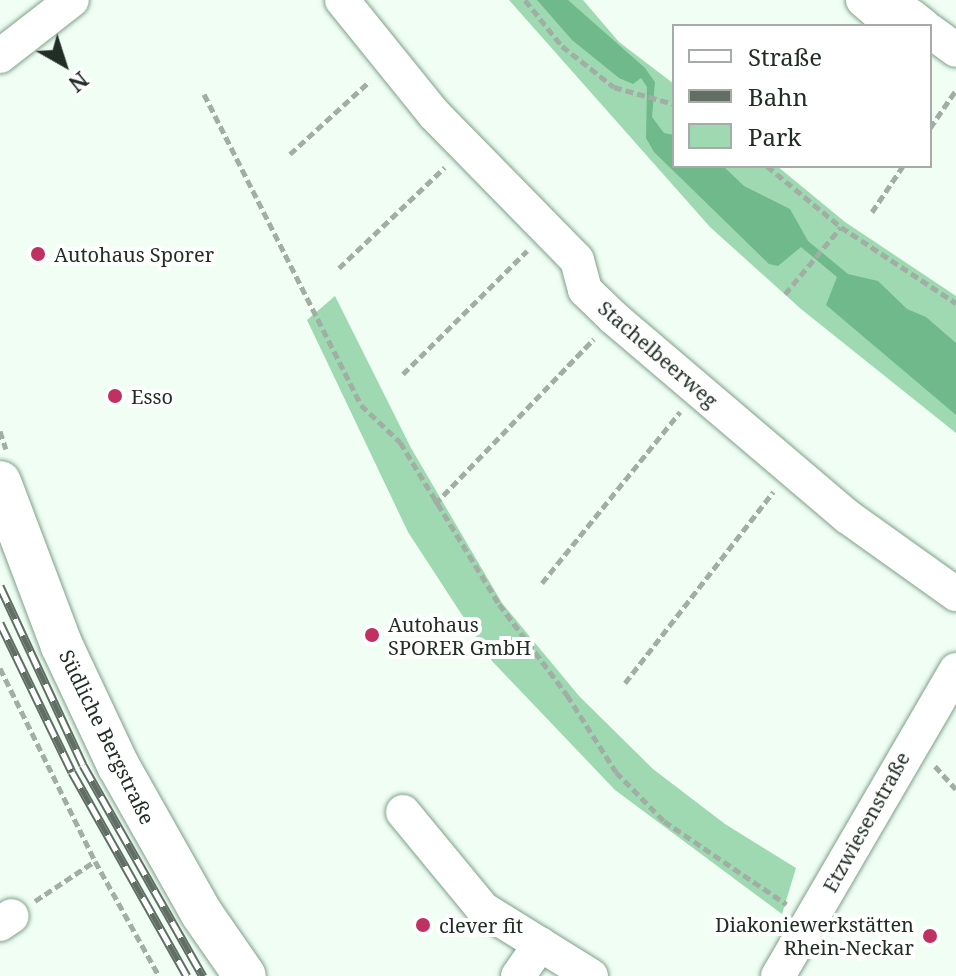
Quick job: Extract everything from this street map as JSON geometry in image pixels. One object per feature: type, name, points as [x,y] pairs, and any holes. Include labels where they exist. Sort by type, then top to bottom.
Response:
[{"type":"main road","name":"Südliche Bergstraße","points":[[0,482],[62,646],[118,765],[171,863],[245,976]]},
{"type":"street","points":[[0,56],[72,0]]},
{"type":"street","name":"Stachelbeerweg","points":[[342,0],[466,147],[577,260],[585,290],[790,469],[956,594]]},
{"type":"street","points":[[863,0],[879,14],[911,16],[921,24]]},
{"type":"street","points":[[932,32],[956,50]]},
{"type":"street","name":"Etzwiesenstraße","points":[[778,976],[956,670]]},
{"type":"street","points":[[403,812],[483,909],[591,976]]},
{"type":"street","points":[[518,976],[540,944]]},
{"type":"path","points":[[525,0],[562,46],[614,87],[672,103]]},
{"type":"path","points":[[290,154],[392,62]]},
{"type":"path","points":[[932,125],[956,90]]},
{"type":"path","points":[[204,94],[361,405],[400,442],[435,504],[616,772],[664,821],[811,920]]},
{"type":"path","points":[[339,268],[466,147]]},
{"type":"path","points":[[769,168],[841,227],[956,303]]},
{"type":"path","points":[[872,212],[902,168]]},
{"type":"path","points":[[785,294],[841,227]]},
{"type":"path","points":[[403,374],[548,230]]},
{"type":"path","points":[[435,504],[614,318]]},
{"type":"path","points":[[542,583],[698,390]]},
{"type":"path","points":[[625,683],[790,469]]},
{"type":"path","points":[[0,668],[95,861],[159,976]]},
{"type":"path","points":[[6,920],[95,861]]},
{"type":"green space","points":[[509,0],[583,0],[619,42],[672,82],[672,168],[779,168],[845,222],[956,296],[956,433],[801,309],[710,227]]},
{"type":"green space","points":[[335,296],[411,448],[502,603],[579,696],[653,769],[725,824],[796,868],[782,914],[615,790],[492,661],[408,532],[307,320]]},
{"type":"shaded area","points":[[537,0],[568,0],[645,68],[655,82],[652,117],[664,133],[672,135],[672,168],[725,168],[744,186],[790,209],[808,241],[848,274],[878,281],[907,309],[926,317],[956,343],[956,415],[826,305],[837,277],[801,247],[778,266],[769,264],[654,152],[646,138],[647,87],[641,78],[633,84],[619,78],[572,40]]},
{"type":"railway","points":[[0,586],[83,765],[203,976]]},
{"type":"railway","points":[[0,623],[72,772],[187,976]]},
{"type":"place","name":"Autohaus Sporer","points":[[38,254]]},
{"type":"place","name":"Esso","points":[[115,396]]},
{"type":"place","name":"Autohaus SPORER GmbH","points":[[372,635]]},
{"type":"place","name":"clever fit","points":[[423,925]]},
{"type":"place","name":"Diakoniewerkstätten Rhein-Neckar","points":[[930,936]]}]
